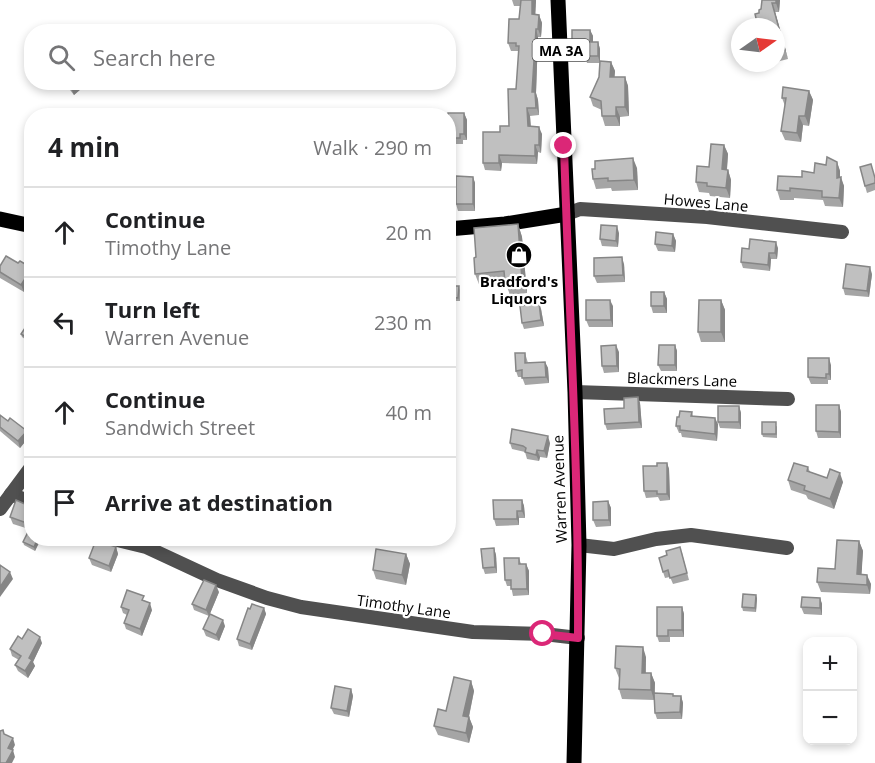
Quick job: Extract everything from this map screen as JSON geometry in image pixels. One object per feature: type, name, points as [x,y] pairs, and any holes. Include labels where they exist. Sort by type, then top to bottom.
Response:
[{"type":"main road","name":"MA 3A","points":[[558,0],[567,214]]},
{"type":"main road","points":[[456,228],[505,224],[567,214]]},
{"type":"main road","name":"Warren Avenue","points":[[567,214],[579,545],[574,763]]},
{"type":"main road","points":[[0,219],[24,224]]},
{"type":"street","name":"Howes Lane","points":[[567,214],[580,209],[707,218],[842,232]]},
{"type":"street","name":"Blackmers Lane","points":[[574,392],[788,399]]},
{"type":"street","points":[[0,509],[24,477]]},
{"type":"street","points":[[11,494],[24,500]]},
{"type":"street","points":[[579,545],[614,549],[656,539],[691,535],[787,549]]},
{"type":"street","name":"Timothy Lane","points":[[139,546],[188,568],[284,603],[473,632],[543,634],[578,638]]},
{"type":"building","points":[[521,0],[532,0],[532,14],[539,15],[532,92],[535,92],[536,108],[527,108],[528,126],[539,127],[539,145],[535,145],[535,156],[499,155],[499,163],[483,163],[483,132],[500,132],[500,126],[509,126],[508,89],[516,89],[519,46],[516,46],[516,43],[508,43],[509,19],[519,19]]},
{"type":"building","points":[[762,0],[776,0],[776,3],[772,3],[776,18],[756,18],[755,14],[761,9]]},
{"type":"building","points":[[572,30],[590,30],[590,42],[598,42],[598,56],[585,56],[585,49],[572,49]]},
{"type":"building","points":[[600,61],[611,62],[610,77],[625,77],[625,107],[616,107],[616,116],[602,116],[601,101],[590,97],[599,77]]},
{"type":"building","points":[[783,87],[809,91],[805,116],[799,116],[797,133],[781,131],[786,98],[782,98]]},
{"type":"building","points":[[456,113],[464,113],[464,134],[460,134],[460,138],[456,138]]},
{"type":"building","points":[[711,144],[724,145],[722,169],[728,170],[726,188],[696,182],[697,166],[709,167]]},
{"type":"building","points":[[827,157],[837,162],[837,178],[841,177],[839,198],[822,197],[822,191],[790,188],[790,191],[777,190],[778,176],[802,177],[802,171],[814,173],[815,163],[826,165]]},
{"type":"building","points":[[633,158],[634,180],[593,179],[592,169],[595,169],[595,161]]},
{"type":"building","points":[[871,164],[875,183],[865,186],[860,167]]},
{"type":"building","points":[[456,176],[473,177],[473,204],[456,204]]},
{"type":"building","points":[[518,224],[522,280],[505,282],[504,271],[475,274],[474,228]]},
{"type":"building","points":[[601,225],[617,226],[616,241],[600,239]]},
{"type":"building","points":[[656,232],[673,234],[672,246],[655,244]]},
{"type":"building","points":[[750,239],[776,242],[775,253],[769,253],[768,265],[741,262],[742,248],[749,249]]},
{"type":"building","points":[[6,256],[18,263],[20,261],[24,263],[24,280],[21,285],[0,272],[0,266]]},
{"type":"building","points":[[622,257],[623,275],[594,276],[594,258]]},
{"type":"building","points":[[846,264],[870,267],[867,291],[843,288]]},
{"type":"building","points":[[456,286],[459,286],[458,298],[456,298]]},
{"type":"building","points":[[651,292],[664,292],[664,306],[651,306]]},
{"type":"building","points":[[586,300],[610,300],[611,320],[586,320]]},
{"type":"building","points":[[699,300],[721,300],[721,332],[698,332]]},
{"type":"building","points":[[539,303],[541,320],[522,323],[520,306]]},
{"type":"building","points":[[616,345],[617,366],[602,366],[601,346]]},
{"type":"building","points":[[659,345],[675,345],[675,365],[658,365]]},
{"type":"building","points":[[515,353],[525,353],[525,363],[545,362],[546,377],[522,378],[522,370],[516,371]]},
{"type":"building","points":[[808,358],[829,358],[829,374],[826,374],[826,378],[808,377]]},
{"type":"building","points":[[638,397],[639,422],[605,424],[604,409],[624,408],[624,398]]},
{"type":"building","points":[[816,405],[839,405],[839,432],[816,431]]},
{"type":"building","points":[[718,406],[739,406],[739,422],[718,422]]},
{"type":"building","points":[[680,411],[692,412],[691,416],[715,418],[715,434],[680,430],[680,426],[676,426]]},
{"type":"building","points":[[0,415],[8,421],[10,418],[24,429],[24,434],[18,441],[0,427]]},
{"type":"building","points":[[762,422],[776,422],[776,434],[762,434]]},
{"type":"building","points":[[512,429],[548,436],[544,451],[537,450],[536,455],[525,452],[526,448],[523,446],[510,443]]},
{"type":"building","points":[[657,463],[667,463],[667,494],[644,491],[643,466],[657,466]]},
{"type":"building","points":[[794,463],[808,467],[807,471],[827,478],[830,469],[840,473],[830,499],[804,490],[805,486],[788,480]]},
{"type":"building","points":[[16,500],[24,504],[24,522],[10,517]]},
{"type":"building","points":[[493,500],[522,500],[522,511],[517,511],[517,519],[494,519]]},
{"type":"building","points":[[608,501],[609,520],[593,520],[593,502]]},
{"type":"building","points":[[837,540],[859,541],[857,574],[867,575],[867,585],[817,582],[818,568],[835,569]]},
{"type":"building","points":[[94,546],[116,547],[109,566],[89,558]]},
{"type":"building","points":[[680,547],[687,573],[670,578],[668,570],[663,572],[659,558],[667,555],[666,551]]},
{"type":"building","points":[[494,548],[495,567],[483,568],[481,549]]},
{"type":"building","points":[[376,549],[406,554],[402,575],[373,570]]},
{"type":"building","points":[[504,558],[519,558],[519,564],[526,564],[527,589],[511,589],[511,580],[505,580]]},
{"type":"building","points":[[0,565],[10,572],[0,587]]},
{"type":"building","points":[[204,580],[216,585],[206,610],[192,604]]},
{"type":"building","points":[[127,590],[144,596],[142,600],[150,603],[140,629],[124,623],[129,610],[121,607]]},
{"type":"building","points":[[743,594],[756,595],[755,608],[742,607]]},
{"type":"building","points":[[802,597],[820,598],[820,608],[801,607]]},
{"type":"building","points":[[252,604],[264,608],[250,644],[237,639],[248,608],[250,609]]},
{"type":"building","points":[[657,607],[682,607],[682,630],[668,630],[668,636],[657,636]]},
{"type":"building","points":[[210,614],[223,620],[216,635],[203,629]]},
{"type":"building","points":[[28,629],[40,637],[29,658],[32,660],[25,671],[15,665],[21,656],[10,649],[18,636],[22,639]]},
{"type":"building","points":[[616,646],[643,647],[642,673],[651,673],[651,690],[619,689],[620,669],[615,668]]},
{"type":"building","points":[[454,677],[471,681],[463,716],[469,717],[466,733],[434,726],[438,709],[446,711]]},
{"type":"building","points":[[335,686],[351,689],[347,711],[331,708]]},
{"type":"building","points":[[654,693],[681,696],[680,712],[655,713]]},
{"type":"building","points":[[3,730],[4,734],[13,738],[8,748],[13,750],[6,763],[0,763],[0,731]]},
{"type":"place","name":"Bradford's Liquors","points":[[519,255]]},
{"type":"route","points":[[543,634],[578,638],[579,545],[564,146]]}]
